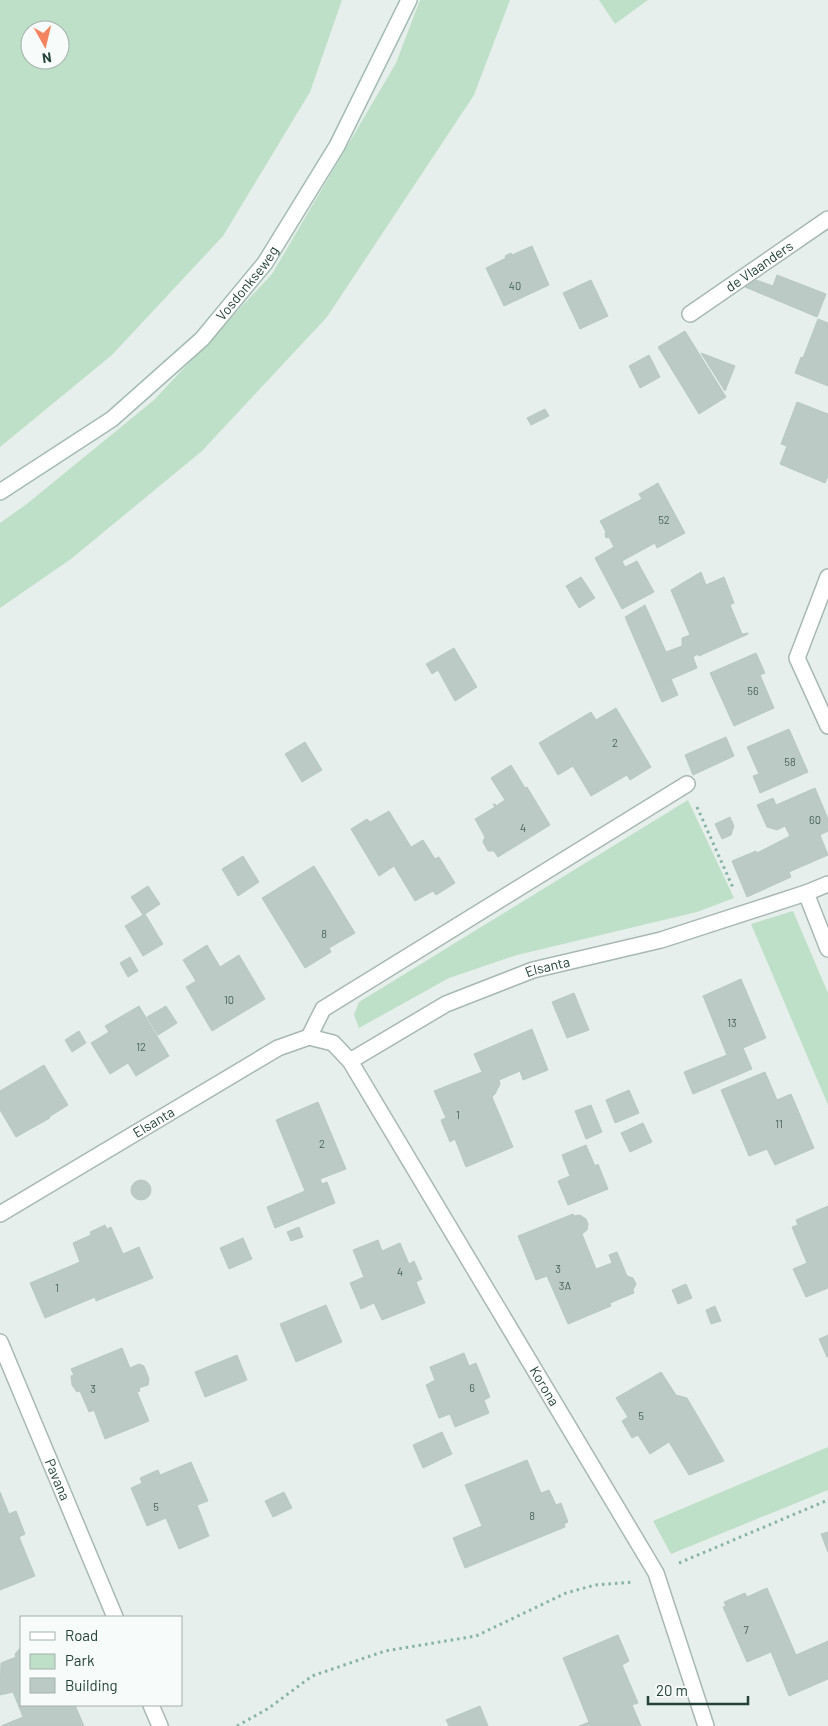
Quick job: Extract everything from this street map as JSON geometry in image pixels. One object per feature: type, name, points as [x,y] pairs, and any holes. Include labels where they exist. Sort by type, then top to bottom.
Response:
[{"type":"street","name":"Vosdonkseweg","points":[[0,492],[112,419],[202,339],[265,262],[337,146],[409,0]]},
{"type":"street","name":"de Vlaanders","points":[[690,314],[828,219]]},
{"type":"street","points":[[828,578],[797,658],[828,726]]},
{"type":"street","points":[[350,1061],[333,1043],[309,1037],[323,1010],[687,784]]},
{"type":"street","name":"Elsanta","points":[[350,1061],[446,1004],[533,970],[661,940],[806,893],[828,884]]},
{"type":"street","points":[[806,893],[828,949]]},
{"type":"street","name":"Elsanta","points":[[0,1214],[278,1048],[309,1037]]},
{"type":"street","name":"Korona","points":[[350,1061],[656,1573],[706,1726]]},
{"type":"street","name":"Pavana","points":[[0,1342],[115,1616]]},
{"type":"street","points":[[152,1706],[160,1726]]},
{"type":"path","points":[[687,784],[745,913]]},
{"type":"path","points":[[238,1726],[269,1708],[312,1676],[385,1651],[476,1636],[566,1593],[595,1585],[640,1582],[656,1573],[828,1500]]},
{"type":"green space","points":[[0,0],[342,0],[310,92],[223,236],[112,355],[0,447]]},
{"type":"green space","points":[[420,0],[510,0],[474,95],[327,317],[202,451],[71,559],[0,608],[0,523],[28,503],[154,400],[272,274],[396,63]]},
{"type":"green space","points":[[599,0],[648,0],[615,24]]},
{"type":"green space","points":[[688,800],[734,898],[697,912],[517,955],[449,978],[359,1028],[354,1015],[359,1002]]},
{"type":"green space","points":[[793,911],[828,993],[828,1105],[751,924]]},
{"type":"green space","points":[[828,1447],[828,1490],[671,1554],[653,1521]]},
{"type":"building","points":[[532,246],[549,285],[504,306],[486,268],[506,258],[505,256],[511,253],[512,255]]},
{"type":"building","points":[[777,275],[826,294],[817,317],[745,287],[756,280],[773,286]]},
{"type":"building","points":[[591,280],[608,316],[580,329],[563,293]]},
{"type":"building","points":[[818,319],[828,323],[828,386],[795,373]]},
{"type":"building","points":[[685,331],[726,397],[699,414],[658,347]]},
{"type":"building","points":[[701,353],[735,366],[725,391]]},
{"type":"building","points":[[649,355],[660,377],[640,388],[629,366]]},
{"type":"building","points":[[797,402],[828,414],[828,476],[825,483],[780,464],[787,446],[781,444]]},
{"type":"building","points":[[545,409],[549,416],[531,425],[527,418]]},
{"type":"building","points":[[658,483],[685,533],[657,548],[655,543],[622,561],[625,567],[637,561],[654,592],[622,609],[595,558],[614,547],[609,537],[606,538],[606,532],[600,521],[642,499],[639,494]]},
{"type":"building","points":[[701,572],[706,585],[724,577],[734,603],[730,605],[742,634],[748,634],[699,656],[698,654],[693,657],[697,668],[655,686],[625,617],[645,605],[666,652],[682,646],[682,638],[690,635],[671,590]]},
{"type":"building","points":[[581,577],[595,598],[579,608],[566,586]]},
{"type":"building","points":[[454,648],[477,687],[455,701],[438,670],[432,674],[426,664]]},
{"type":"building","points":[[756,653],[765,673],[760,675],[774,708],[734,726],[710,673]]},
{"type":"building","points":[[671,679],[678,695],[662,702],[655,686]]},
{"type":"building","points":[[616,708],[651,767],[630,780],[627,775],[591,796],[573,766],[558,775],[539,743],[591,712],[596,720]]},
{"type":"building","points":[[789,729],[808,772],[760,793],[753,776],[759,774],[747,747]]},
{"type":"building","points":[[726,737],[734,756],[693,775],[685,755]]},
{"type":"building","points":[[305,742],[322,770],[302,782],[285,754]]},
{"type":"building","points":[[511,765],[550,825],[498,857],[494,851],[488,851],[483,842],[485,837],[475,819],[495,807],[493,804],[496,806],[505,800],[491,778]]},
{"type":"building","points":[[815,788],[828,819],[828,831],[820,835],[828,855],[789,872],[791,877],[747,897],[732,861],[756,851],[757,853],[790,836],[785,826],[777,830],[767,827],[757,805],[773,798],[776,805]]},
{"type":"building","points":[[389,811],[411,847],[423,840],[435,859],[439,857],[455,883],[436,895],[433,891],[415,901],[394,866],[379,876],[351,829],[367,819],[370,822]]},
{"type":"building","points":[[730,817],[734,826],[731,835],[722,839],[715,824]]},
{"type":"building","points":[[243,856],[259,882],[238,896],[222,869]]},
{"type":"building","points":[[314,866],[355,933],[329,948],[331,952],[305,968],[262,898]]},
{"type":"building","points":[[148,886],[160,904],[145,914],[163,944],[143,956],[125,926],[143,915],[131,897]]},
{"type":"building","points":[[207,945],[220,967],[239,955],[265,999],[212,1031],[186,987],[196,981],[183,960]]},
{"type":"building","points":[[130,957],[138,971],[128,977],[120,963]]},
{"type":"building","points":[[741,979],[766,1038],[743,1048],[752,1069],[693,1094],[684,1072],[727,1055],[703,996]]},
{"type":"building","points":[[574,993],[589,1030],[567,1038],[552,1002]]},
{"type":"building","points":[[139,1006],[169,1056],[136,1076],[128,1063],[110,1074],[91,1043],[109,1032],[105,1026]]},
{"type":"building","points":[[166,1006],[177,1023],[158,1035],[147,1017]]},
{"type":"building","points":[[532,1029],[548,1070],[523,1080],[520,1071],[499,1080],[500,1084],[492,1097],[513,1147],[466,1167],[455,1139],[450,1142],[441,1120],[446,1118],[434,1091],[482,1072],[474,1054]]},
{"type":"building","points":[[79,1031],[86,1043],[72,1052],[65,1040]]},
{"type":"building","points":[[44,1065],[68,1105],[50,1118],[16,1137],[0,1110],[0,1091]]},
{"type":"building","points":[[765,1072],[777,1100],[791,1094],[814,1148],[775,1165],[767,1149],[749,1156],[721,1090]]},
{"type":"building","points":[[629,1090],[639,1113],[615,1123],[606,1100]]},
{"type":"building","points":[[318,1102],[346,1169],[320,1179],[322,1184],[327,1182],[335,1203],[275,1228],[267,1207],[305,1191],[276,1120]]},
{"type":"building","points":[[591,1105],[602,1132],[586,1139],[575,1111]]},
{"type":"building","points":[[643,1123],[652,1142],[630,1152],[621,1133]]},
{"type":"building","points":[[586,1145],[595,1166],[598,1164],[608,1189],[568,1205],[558,1181],[570,1176],[562,1155]]},
{"type":"building","points":[[141,1180],[148,1183],[151,1190],[148,1197],[141,1200],[134,1197],[131,1190],[134,1183]]},
{"type":"building","points":[[828,1206],[828,1288],[806,1297],[793,1269],[807,1263],[792,1227],[798,1225],[796,1220]]},
{"type":"building","points":[[573,1214],[574,1216],[580,1215],[586,1219],[588,1224],[587,1230],[582,1234],[596,1269],[612,1263],[609,1255],[617,1252],[627,1276],[633,1278],[636,1284],[633,1290],[634,1293],[610,1303],[611,1306],[568,1324],[547,1276],[536,1280],[518,1236]]},
{"type":"building","points":[[105,1225],[107,1229],[111,1227],[123,1254],[139,1247],[153,1278],[96,1301],[95,1297],[45,1318],[30,1283],[80,1262],[73,1243],[91,1235],[90,1232]]},
{"type":"building","points":[[299,1227],[303,1237],[291,1241],[287,1232]]},
{"type":"building","points":[[243,1238],[252,1259],[229,1269],[220,1248]]},
{"type":"building","points":[[378,1240],[382,1251],[400,1243],[409,1264],[414,1261],[422,1279],[416,1282],[425,1303],[382,1320],[374,1303],[361,1309],[350,1283],[364,1277],[353,1250]]},
{"type":"building","points":[[686,1284],[692,1298],[678,1304],[672,1290]]},
{"type":"building","points":[[326,1305],[342,1342],[296,1362],[280,1324]]},
{"type":"building","points":[[715,1306],[721,1321],[711,1324],[706,1310]]},
{"type":"building","points":[[828,1335],[828,1357],[827,1357],[819,1339]]},
{"type":"building","points":[[122,1348],[130,1368],[139,1364],[144,1366],[149,1379],[148,1385],[139,1388],[140,1391],[137,1392],[149,1421],[105,1439],[94,1410],[89,1412],[80,1391],[77,1392],[72,1385],[71,1376],[74,1375],[71,1369]]},
{"type":"building","points":[[464,1353],[469,1366],[476,1363],[490,1397],[484,1400],[489,1413],[455,1427],[450,1414],[439,1418],[426,1385],[435,1380],[430,1367]]},
{"type":"building","points":[[237,1355],[247,1380],[205,1397],[195,1372]]},
{"type":"building","points":[[661,1372],[676,1395],[687,1398],[724,1461],[689,1475],[669,1442],[650,1454],[638,1435],[632,1438],[622,1421],[628,1417],[616,1398]]},
{"type":"building","points":[[442,1432],[452,1454],[423,1468],[413,1445]]},
{"type":"building","points":[[527,1460],[541,1493],[549,1490],[556,1505],[561,1503],[568,1522],[564,1524],[565,1527],[465,1568],[453,1538],[482,1526],[465,1485]]},
{"type":"building","points":[[191,1462],[208,1501],[197,1505],[209,1536],[179,1549],[166,1518],[147,1526],[131,1488],[142,1483],[140,1478],[158,1470],[160,1475]]},
{"type":"building","points":[[0,1492],[9,1514],[16,1511],[25,1534],[19,1537],[35,1576],[0,1590]]},
{"type":"building","points":[[284,1492],[292,1508],[273,1517],[265,1501]]},
{"type":"building","points":[[828,1532],[828,1552],[821,1534]]},
{"type":"building","points":[[767,1588],[796,1655],[828,1641],[828,1679],[789,1696],[771,1652],[747,1662],[723,1607],[726,1606],[724,1602],[745,1593],[747,1597]]},
{"type":"building","points":[[618,1635],[629,1661],[622,1665],[638,1703],[632,1705],[641,1726],[579,1726],[589,1722],[563,1658]]},
{"type":"building","points":[[20,1648],[20,1706],[75,1706],[84,1726],[1,1726],[23,1717],[13,1692],[0,1695],[1,1663],[16,1657],[15,1654]]},
{"type":"building","points":[[480,1706],[488,1726],[449,1726],[446,1720]]}]
